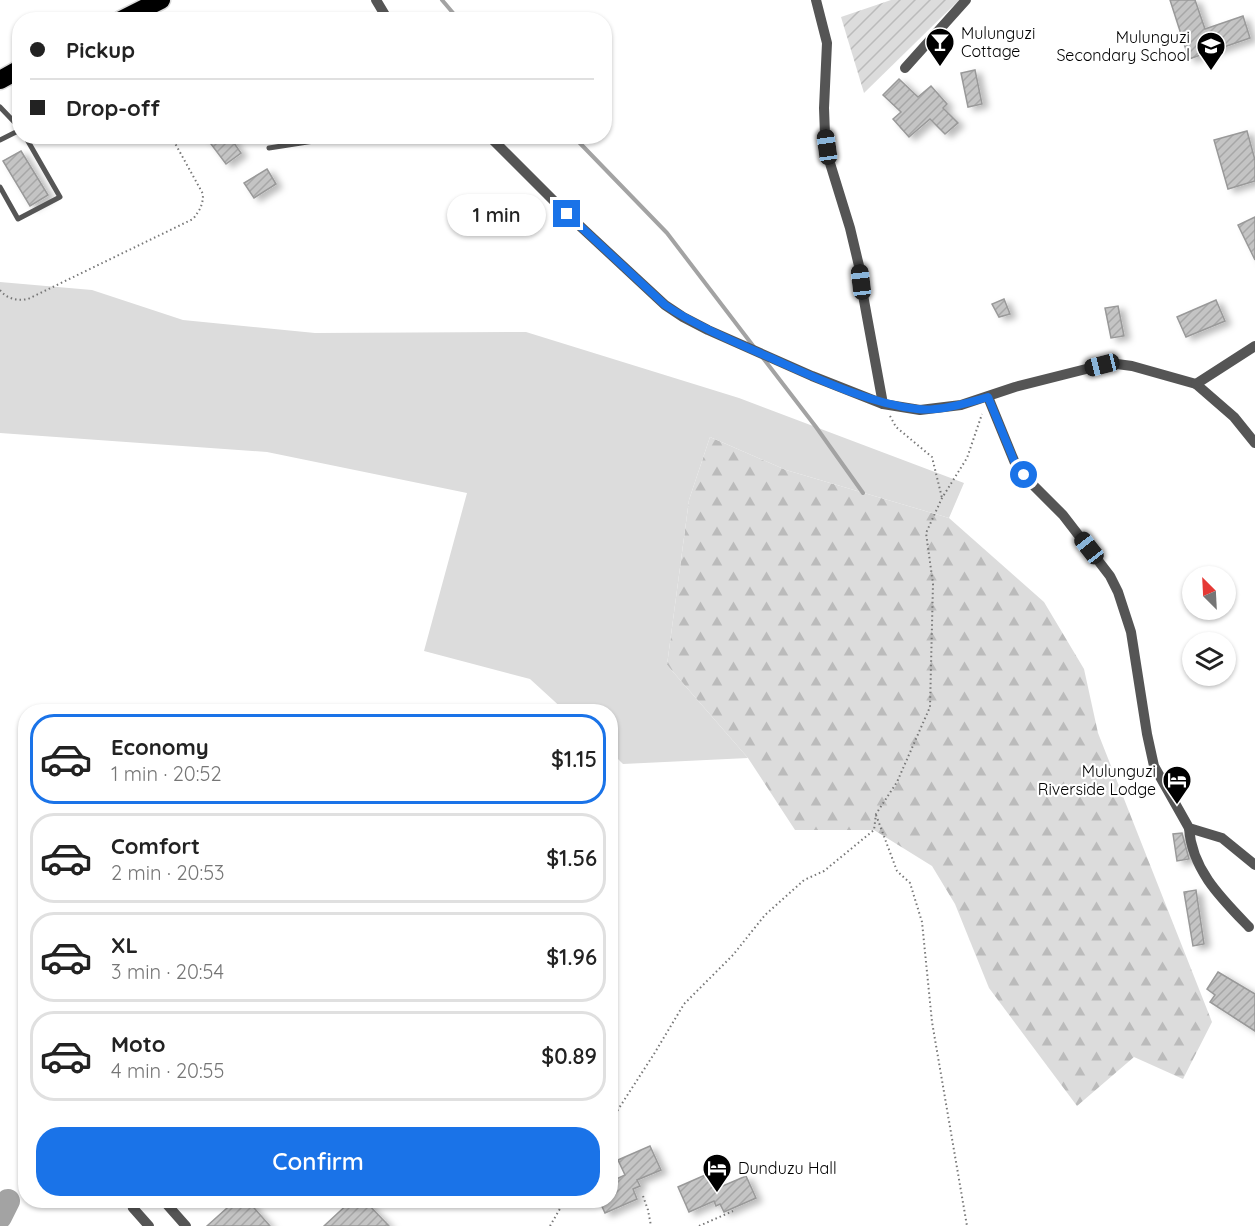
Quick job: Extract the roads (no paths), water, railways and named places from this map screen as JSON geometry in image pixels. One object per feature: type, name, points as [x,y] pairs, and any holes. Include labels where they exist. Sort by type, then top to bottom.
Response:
[{"type":"highway","points":[[137,12],[161,0]]},
{"type":"street","points":[[816,0],[827,43],[824,108],[829,160],[860,270],[883,404]]},
{"type":"street","points":[[905,68],[966,0]]},
{"type":"street","points":[[497,144],[575,222],[665,305],[708,330],[812,376],[883,404],[920,410],[961,405],[1015,387],[1102,365],[1132,366],[1197,384],[1234,417],[1255,443]]},
{"type":"street","points":[[1197,384],[1255,346]]},
{"type":"street","points":[[988,397],[1015,463],[1063,515],[1110,576],[1118,592],[1131,632],[1154,766],[1189,828],[1194,855],[1203,874],[1219,896],[1249,927]]},
{"type":"street","points":[[1189,828],[1222,838],[1255,865]]},
{"type":"street","points":[[133,1208],[149,1226]]},
{"type":"street","points":[[170,1208],[186,1226]]},
{"type":"lane","points":[[0,107],[12,120]]},
{"type":"lane","points":[[0,187],[18,219],[60,197],[30,144]]},
{"type":"lane","points":[[269,148],[295,144]]},
{"type":"waterway","points":[[442,0],[452,12]]},
{"type":"waterway","points":[[581,144],[667,233],[754,347]]},
{"type":"waterway","points":[[763,358],[863,493]]},
{"type":"waterway","points":[[0,1217],[8,1201]]},
{"type":"place","name":"Mulunguzi Cottage","points":[[940,68]]},
{"type":"place","name":"Mulunguzi Secondary School","points":[[1211,72]]},
{"type":"place","name":"Mulunguzi Riverside Lodge","points":[[1177,806]]},
{"type":"place","name":"Dunduzu Hall","points":[[717,1194]]}]
